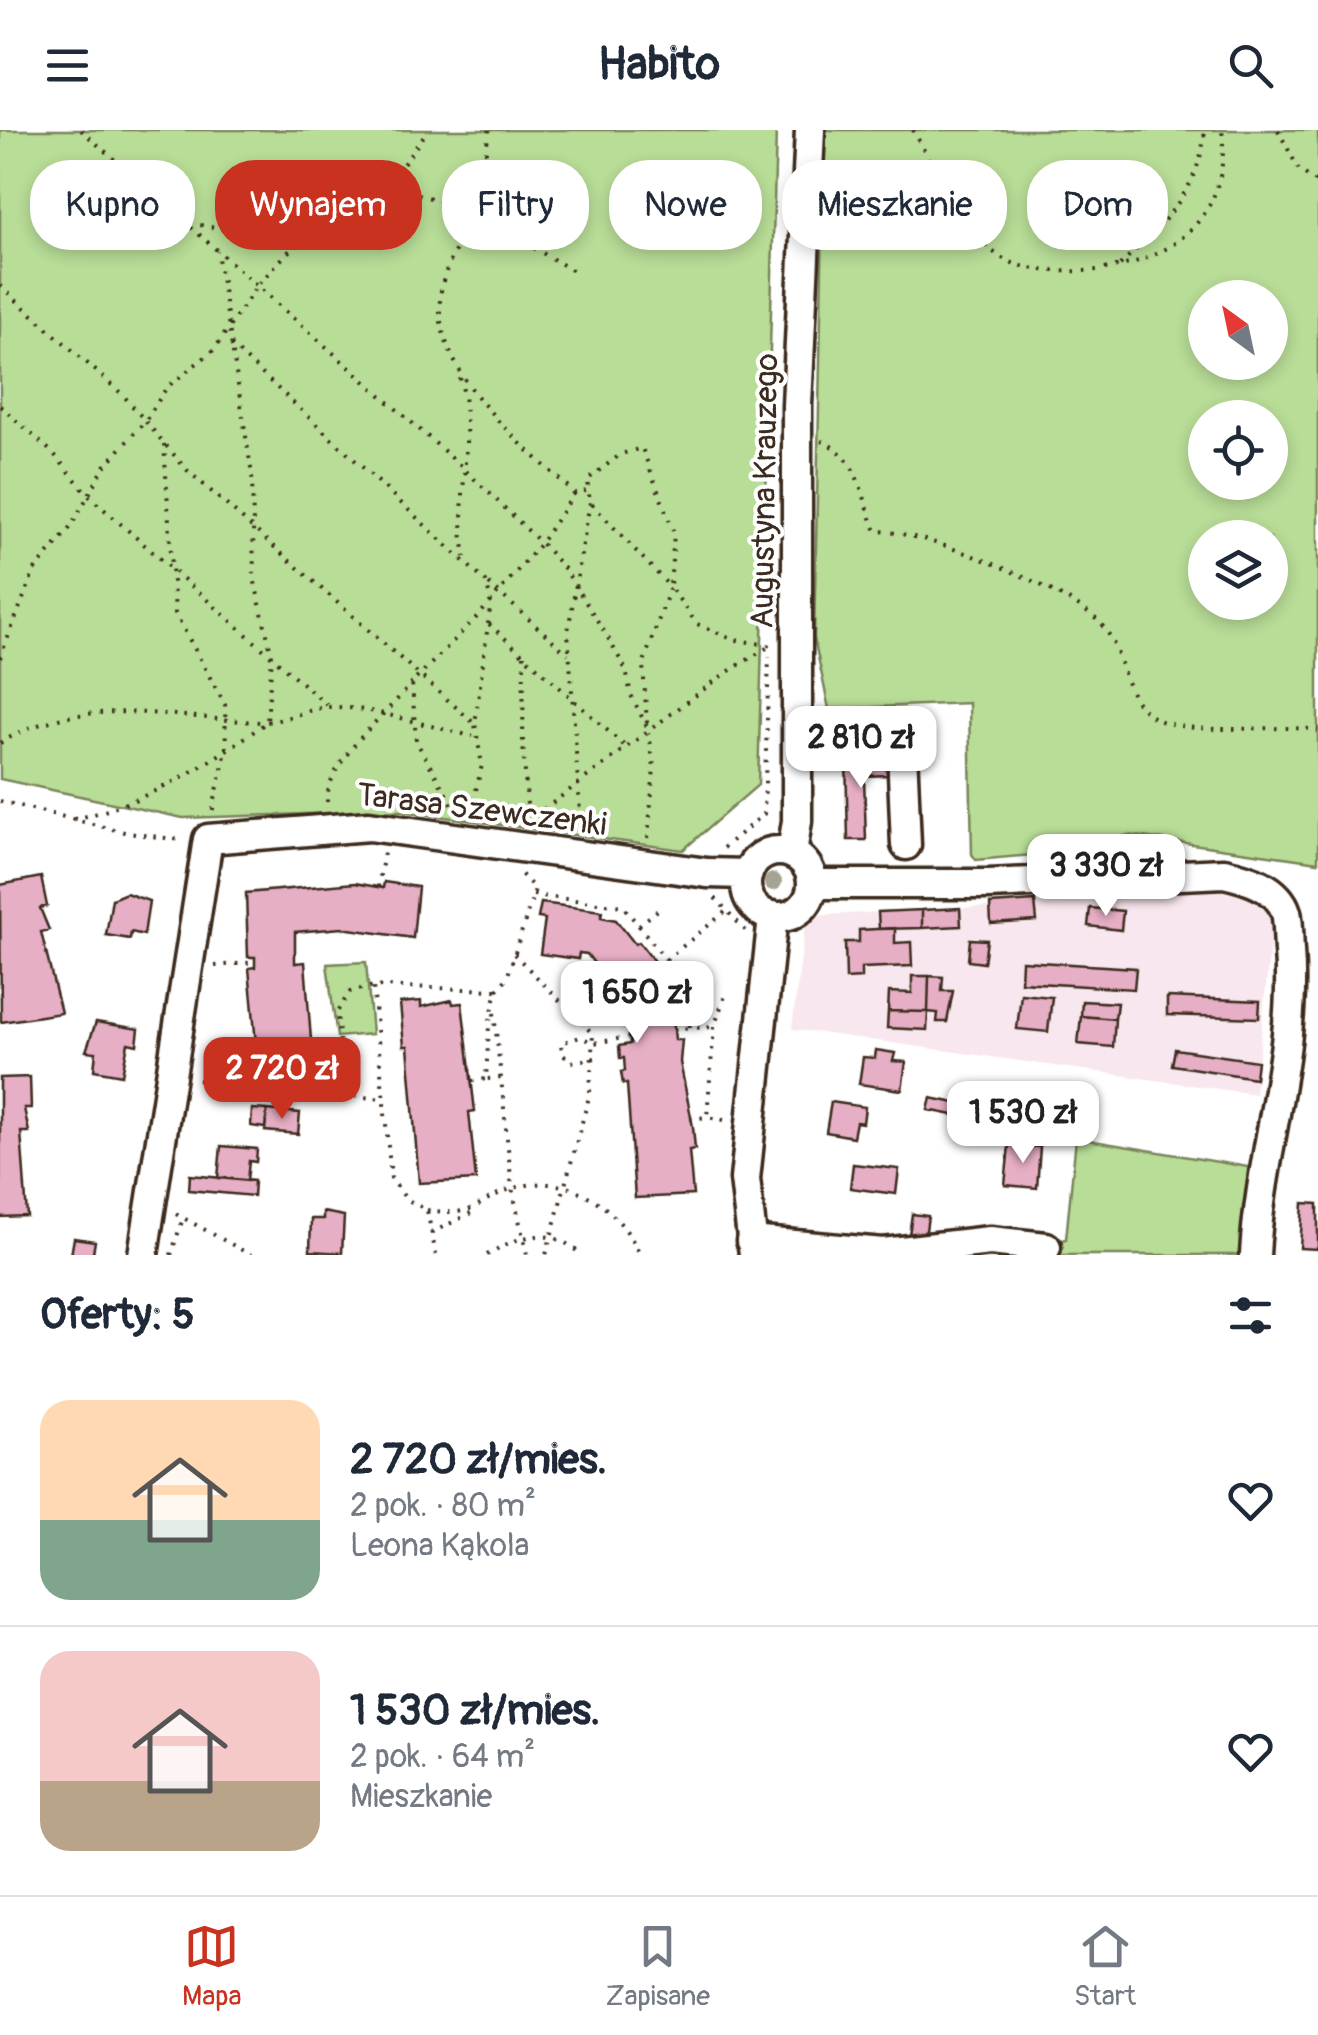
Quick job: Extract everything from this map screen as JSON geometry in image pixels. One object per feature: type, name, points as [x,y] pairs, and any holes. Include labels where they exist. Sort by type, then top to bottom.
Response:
[{"type":"street","name":"Augustyna Krauzego","points":[[792,853],[797,820],[797,728],[784,647],[810,130]]},
{"type":"street","points":[[797,728],[900,726],[906,844]]},
{"type":"street","name":"Tarasa Szewczenki","points":[[208,840],[369,826],[466,834],[502,853],[583,856],[748,874]]},
{"type":"street","points":[[143,1255],[208,840]]},
{"type":"street","points":[[770,852],[792,853],[807,866],[812,884],[804,905],[784,916],[773,916],[763,912],[748,896],[748,874],[752,864],[770,852]]},
{"type":"street","points":[[812,884],[988,884],[1224,874],[1253,879],[1274,895],[1286,910],[1289,1012],[1258,1206],[1255,1255]]},
{"type":"street","points":[[773,916],[746,1179],[753,1248],[883,1253],[990,1241],[1046,1247]]},
{"type":"path","points":[[81,130],[117,160]]},
{"type":"path","points":[[406,160],[428,130]]},
{"type":"path","points":[[484,160],[489,130]]},
{"type":"path","points":[[913,130],[966,222],[1008,261],[1053,272],[1117,268],[1181,243],[1208,207],[1225,163],[1222,130]]},
{"type":"path","points":[[1117,268],[1176,208],[1202,163],[1205,130]]},
{"type":"path","points":[[1278,130],[1299,170],[1318,183]]},
{"type":"path","points":[[195,227],[215,248]]},
{"type":"path","points":[[216,250],[252,474],[254,578],[272,656],[267,722]]},
{"type":"path","points":[[217,250],[462,467],[541,543],[576,586],[626,670],[630,695],[648,732]]},
{"type":"path","points":[[0,658],[34,571],[90,497],[105,466],[146,420],[167,387],[214,350],[256,287],[291,250]]},
{"type":"path","points":[[457,250],[441,290],[445,347],[459,373],[468,404],[462,467],[465,559]]},
{"type":"path","points":[[537,250],[577,274]]},
{"type":"path","points":[[0,286],[146,420],[187,470],[474,724]]},
{"type":"path","points":[[231,345],[568,654]]},
{"type":"path","points":[[459,373],[575,493]]},
{"type":"path","points":[[0,406],[54,454],[90,497],[330,707]]},
{"type":"path","points":[[797,437],[833,445],[860,480],[876,531],[895,531],[987,560],[1101,624],[1119,652],[1132,695],[1153,718],[1184,726],[1318,730]]},
{"type":"path","points":[[0,801],[163,840],[208,840],[226,751],[226,705],[175,613],[168,563],[171,532],[164,443]]},
{"type":"path","points":[[658,866],[648,837],[654,767],[643,665],[670,587],[674,534],[642,448],[621,454],[587,480],[590,502],[670,587],[697,624],[732,639],[784,647]]},
{"type":"path","points":[[327,828],[326,791],[340,765],[380,716],[500,592],[541,543],[575,493],[586,491]]},
{"type":"path","points":[[583,856],[568,654],[590,502]]},
{"type":"path","points":[[466,834],[482,766],[474,724],[491,602],[486,582]]},
{"type":"path","points":[[488,623],[627,748]]},
{"type":"path","points":[[486,1079],[497,990],[506,978],[535,888],[502,853],[528,821],[579,782],[648,732],[784,647]]},
{"type":"path","points":[[524,655],[523,743],[528,821]]},
{"type":"path","points":[[412,682],[416,741],[466,834]]},
{"type":"path","points":[[0,743],[24,728],[63,715],[112,708],[267,722],[330,707],[475,737]]},
{"type":"path","points":[[74,819],[109,811],[165,788],[267,722]]},
{"type":"path","points":[[378,887],[386,847]]},
{"type":"path","points":[[712,894],[756,941]]},
{"type":"path","points":[[533,895],[624,906],[684,982],[690,1028]]},
{"type":"path","points":[[639,925],[659,910]]},
{"type":"path","points":[[666,960],[726,911]]},
{"type":"path","points":[[514,954],[594,1034],[595,1058],[546,1255]]},
{"type":"path","points":[[207,966],[255,962]]},
{"type":"path","points":[[684,982],[707,973]]},
{"type":"path","points":[[344,1095],[336,1012],[350,992],[373,986],[497,990]]},
{"type":"path","points":[[373,986],[391,1178],[406,1199],[426,1210],[454,1214],[479,1208]]},
{"type":"path","points":[[707,1117],[714,1027],[725,996]]},
{"type":"path","points":[[493,1006],[512,1188],[527,1255]]},
{"type":"path","points":[[674,1030],[714,1027]]},
{"type":"path","points":[[595,1058],[571,1062],[562,1054],[561,1044],[580,1038],[594,1043],[629,1038]]},
{"type":"path","points":[[472,1082],[501,1078]]},
{"type":"path","points":[[188,1079],[382,1099]]},
{"type":"path","points":[[690,1119],[728,1120]]},
{"type":"path","points":[[432,1233],[512,1188],[564,1186],[584,1193],[615,1216],[640,1255]]},
{"type":"path","points":[[152,1201],[251,1255]]},
{"type":"path","points":[[426,1210],[436,1255]]},
{"type":"path","points":[[172,1255],[183,1218]]},
{"type":"path","points":[[487,1255],[523,1236],[551,1236],[581,1255]]},
{"type":"shaded area","points":[[1188,887],[1256,895],[1273,916],[1255,1094],[792,1029],[806,916],[1094,901],[1094,895]]},
{"type":"green space","points":[[0,130],[776,130],[758,785],[683,850],[402,811],[183,818],[0,779]]},
{"type":"green space","points":[[825,130],[1318,130],[1318,862],[1129,835],[1032,855],[976,860],[972,854],[969,703],[829,709],[814,638],[822,250],[1007,250],[1007,160],[824,160]]},
{"type":"green space","points":[[366,962],[372,1034],[337,1037],[327,964]]},
{"type":"green space","points":[[1076,1138],[1248,1167],[1243,1255],[1059,1255],[1061,1240],[1066,1239]]},
{"type":"building","points":[[888,757],[888,775],[864,776],[866,840],[848,840],[846,758]]},
{"type":"building","points":[[41,877],[47,906],[40,908],[49,930],[41,932],[61,1013],[1,1022],[0,885]]},
{"type":"building","points":[[384,882],[418,887],[413,938],[342,928],[295,932],[295,963],[305,962],[312,1053],[276,1056],[276,1064],[258,1065],[249,968],[255,967],[255,957],[248,957],[246,893],[355,883],[383,888]]},
{"type":"building","points":[[126,893],[149,901],[144,935],[131,932],[130,939],[106,935],[112,899]]},
{"type":"building","points":[[1035,901],[1037,921],[991,924],[990,904]]},
{"type":"building","points":[[541,903],[602,911],[601,917],[616,920],[635,944],[639,942],[670,982],[675,1040],[682,1040],[680,1062],[693,1127],[695,1149],[689,1150],[693,1195],[635,1198],[627,1084],[623,1084],[624,1058],[620,1058],[619,1046],[630,1044],[628,1018],[633,1015],[587,954],[579,953],[578,959],[540,954],[545,919],[538,918]]},
{"type":"building","points":[[960,908],[961,926],[922,928],[922,910]]},
{"type":"building","points":[[1090,908],[1123,911],[1121,930],[1088,926]]},
{"type":"building","points":[[922,910],[922,928],[879,929],[878,912]]},
{"type":"building","points":[[895,928],[895,943],[911,942],[912,966],[861,968],[861,978],[846,979],[845,942],[859,942],[859,930]]},
{"type":"building","points":[[970,939],[987,940],[984,963],[968,961]]},
{"type":"building","points":[[1022,961],[1136,968],[1134,989],[1021,982]]},
{"type":"building","points":[[912,976],[929,976],[928,1012],[888,1011],[889,992],[912,993]]},
{"type":"building","points":[[929,976],[943,977],[942,991],[953,991],[947,1022],[937,1022],[938,1013],[928,1012]]},
{"type":"building","points":[[1021,994],[1052,997],[1048,1032],[1017,1029]]},
{"type":"building","points":[[1167,997],[1260,1001],[1259,1018],[1167,1015]]},
{"type":"building","points":[[452,1000],[453,1004],[462,1003],[475,1111],[469,1112],[476,1180],[419,1183],[408,1046],[404,1046],[400,1003],[421,1001],[421,1007]]},
{"type":"building","points":[[1082,1001],[1117,1003],[1115,1019],[1081,1016]]},
{"type":"building","points":[[888,1011],[928,1012],[927,1030],[887,1028]]},
{"type":"building","points":[[1081,1016],[1115,1019],[1113,1047],[1078,1044]]},
{"type":"building","points":[[96,1022],[139,1029],[137,1045],[128,1043],[122,1075],[94,1070],[96,1052],[86,1051]]},
{"type":"building","points":[[1175,1049],[1257,1061],[1255,1078],[1172,1065]]},
{"type":"building","points":[[876,1050],[895,1053],[893,1061],[906,1062],[902,1090],[859,1084],[863,1057],[875,1058]]},
{"type":"building","points":[[30,1077],[31,1108],[24,1108],[29,1132],[21,1132],[27,1216],[0,1217],[0,1078]]},
{"type":"building","points":[[963,1092],[1015,1102],[1011,1126],[958,1116]]},
{"type":"building","points":[[931,1098],[960,1104],[958,1116],[928,1110]]},
{"type":"building","points":[[831,1102],[865,1107],[863,1123],[856,1122],[853,1137],[826,1132]]},
{"type":"building","points":[[252,1109],[267,1110],[265,1128],[251,1126]]},
{"type":"building","points":[[267,1110],[300,1113],[298,1134],[265,1131]]},
{"type":"building","points":[[1009,1145],[1040,1147],[1037,1188],[1005,1185]]},
{"type":"building","points":[[221,1146],[257,1149],[256,1162],[249,1161],[247,1181],[218,1178]]},
{"type":"building","points":[[853,1164],[899,1169],[896,1194],[850,1188]]},
{"type":"building","points":[[190,1175],[254,1181],[253,1196],[189,1190]]},
{"type":"building","points":[[1303,1203],[1318,1204],[1318,1249],[1300,1248]]},
{"type":"building","points":[[323,1212],[344,1216],[342,1253],[310,1251],[311,1219],[323,1219]]},
{"type":"building","points":[[912,1214],[928,1216],[925,1238],[909,1235]]},
{"type":"building","points":[[74,1238],[95,1241],[93,1253],[100,1255],[71,1255]]}]
